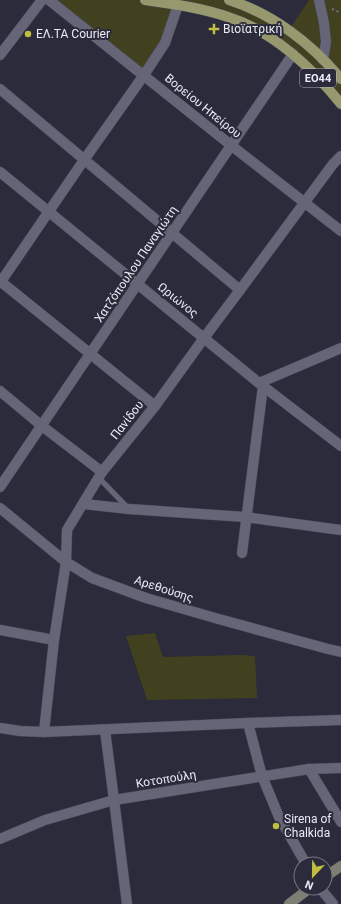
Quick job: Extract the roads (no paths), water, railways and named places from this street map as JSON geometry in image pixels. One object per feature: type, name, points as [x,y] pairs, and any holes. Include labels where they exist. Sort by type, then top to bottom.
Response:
[{"type":"main road","name":"ΕΟ44","points":[[145,0],[210,11],[233,18],[250,26],[293,54],[308,67],[341,104]]},
{"type":"main road","name":"ΕΟ44","points":[[229,0],[275,21],[301,40],[323,60],[341,80]]},
{"type":"main road","points":[[288,904],[299,896]]},
{"type":"street","points":[[0,55],[42,0]]},
{"type":"street","name":"Βορείου Ηπείρου","points":[[49,0],[341,232]]},
{"type":"street","points":[[319,0],[326,42],[323,60]]},
{"type":"street","points":[[155,406],[0,282],[165,43],[178,5]]},
{"type":"street","name":"Χατζόπουλου Παναγιώτη","points":[[0,488],[293,54]]},
{"type":"street","points":[[0,89],[240,290]]},
{"type":"street","name":"Πανίδου","points":[[44,732],[54,640],[66,562],[67,530],[101,475],[155,406],[333,164],[341,156]]},
{"type":"street","name":"Ωριώνος","points":[[0,172],[261,385],[341,446]]},
{"type":"street","points":[[242,553],[261,385],[341,348]]},
{"type":"street","points":[[0,391],[101,475]]},
{"type":"street","points":[[84,504],[129,509],[245,517],[341,530]]},
{"type":"street","name":"Αρεθούσης","points":[[0,508],[66,562],[92,578],[146,598],[270,634],[328,650],[341,652]]},
{"type":"street","points":[[0,630],[54,640]]},
{"type":"street","points":[[0,728],[20,732],[44,732],[341,720]]},
{"type":"street","points":[[248,723],[262,776],[279,817],[301,856]]},
{"type":"street","points":[[105,730],[127,904]]},
{"type":"street","name":"Κοτοπούλη","points":[[0,839],[45,820],[114,800],[309,769],[341,768]]},
{"type":"street","points":[[309,769],[341,822]]},
{"type":"street","points":[[326,896],[333,904]]},
{"type":"lane","points":[[101,475],[129,509]]},
{"type":"place","name":"Βιοϊατρική","points":[[214,29]]},
{"type":"place","name":"ΕΛ.ΤΑ Courier","points":[[28,34]]},
{"type":"place","name":"Sirena of Chalkida","points":[[276,826]]}]
